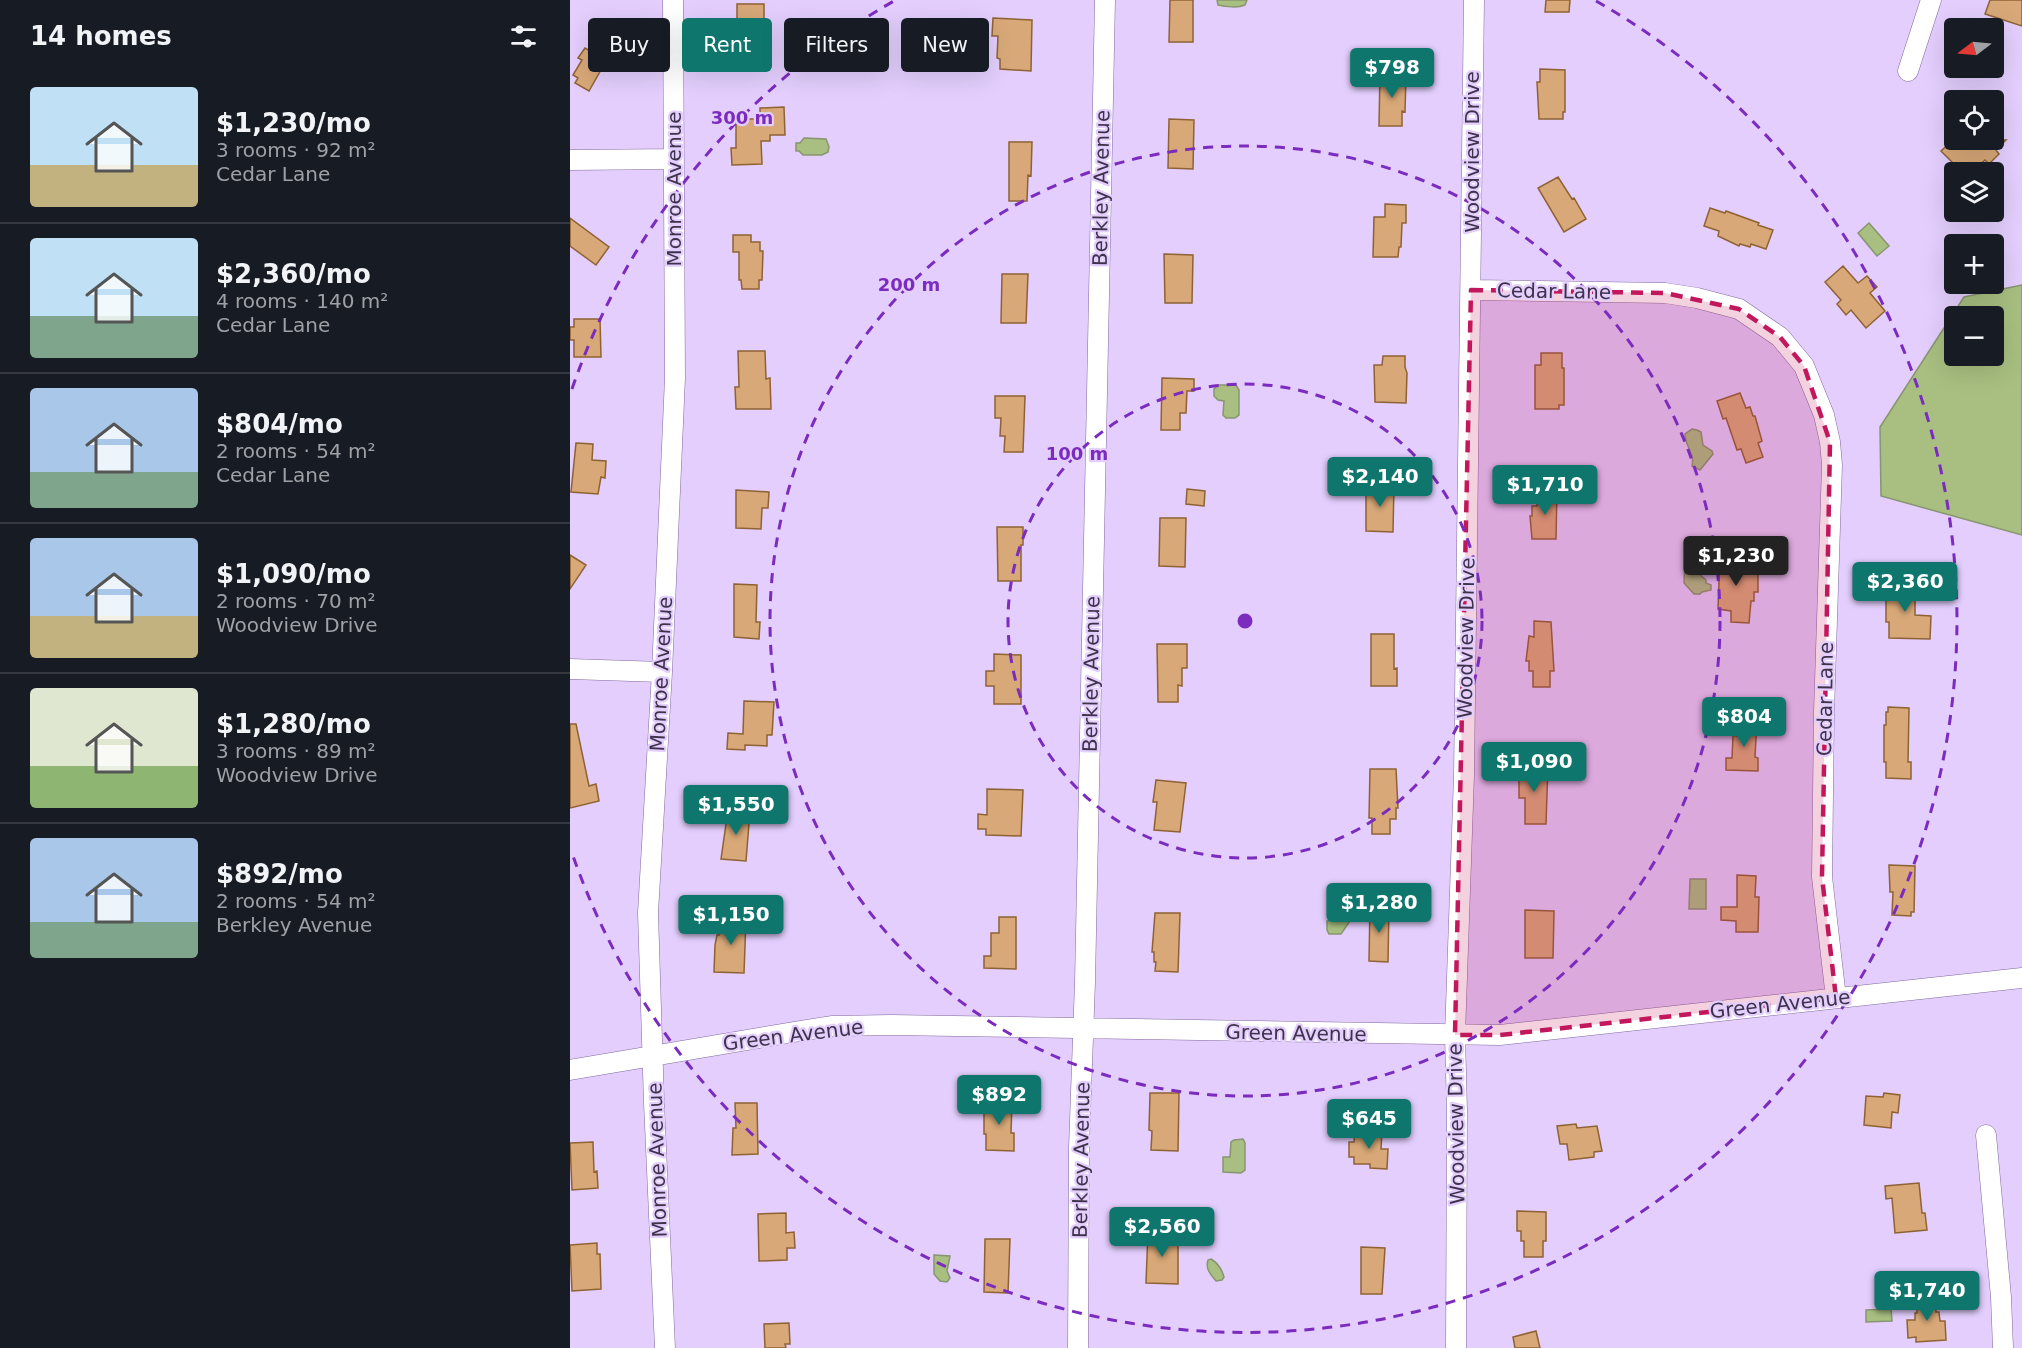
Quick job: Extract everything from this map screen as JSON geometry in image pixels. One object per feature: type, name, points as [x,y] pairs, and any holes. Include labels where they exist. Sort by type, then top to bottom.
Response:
[{"type":"street","name":"Monroe Avenue","points":[[665,1348],[648,913],[662,672],[675,378],[673,0]]},
{"type":"street","name":"Berkley Avenue","points":[[1078,1348],[1080,1148],[1105,0]]},
{"type":"street","name":"Woodview Drive","points":[[1456,1348],[1455,1035],[1464,775],[1474,0]]},
{"type":"street","points":[[1908,71],[1932,0]]},
{"type":"street","points":[[570,160],[674,159]]},
{"type":"street","name":"Cedar Lane","points":[[1471,290],[1665,293],[1697,298],[1739,309],[1780,337],[1804,366],[1824,415],[1832,465],[1824,712],[1822,877],[1836,998]]},
{"type":"street","points":[[570,669],[662,672]]},
{"type":"street","name":"Green Avenue","points":[[570,1070],[833,1026],[1500,1035],[2022,978]]},
{"type":"street","points":[[1986,1135],[2002,1307],[2003,1348]]},
{"type":"highlighted area","points":[[1471,290],[1665,293],[1739,309],[1780,337],[1804,366],[1830,442],[1822,877],[1836,998],[1500,1035],[1455,1035]]},
{"type":"shaded area","points":[[1217,0],[1247,0],[1245,5],[1232,7],[1218,5]]},
{"type":"shaded area","points":[[804,138],[826,139],[828,152],[822,155],[803,155],[796,151],[796,143],[800,143]]},
{"type":"shaded area","points":[[1869,223],[1889,246],[1877,256],[1858,233]]},
{"type":"shaded area","points":[[2022,285],[2022,535],[1881,496],[1880,427],[1944,328],[1944,366],[2004,366],[2004,306],[1958,306],[1964,297],[1978,294],[2004,294],[2004,289]]},
{"type":"shaded area","points":[[1218,385],[1236,385],[1239,390],[1239,415],[1235,418],[1226,418],[1223,415],[1224,401],[1214,396],[1214,389]]},
{"type":"shaded area","points":[[1692,429],[1701,432],[1703,445],[1713,454],[1700,470],[1692,466],[1692,458],[1685,438],[1685,434]]},
{"type":"shaded area","points":[[1689,559],[1697,559],[1698,573],[1706,580],[1706,583],[1711,585],[1711,590],[1694,594],[1684,583],[1685,562]]},
{"type":"shaded area","points":[[1690,879],[1706,879],[1706,909],[1689,909]]},
{"type":"shaded area","points":[[1344,910],[1352,912],[1350,921],[1341,934],[1329,934],[1327,921],[1340,918]]},
{"type":"shaded area","points":[[1243,1139],[1245,1170],[1241,1173],[1223,1172],[1223,1157],[1230,1157],[1231,1142]]},
{"type":"shaded area","points":[[934,1255],[950,1256],[947,1271],[950,1278],[947,1282],[940,1281],[934,1274]]},
{"type":"shaded area","points":[[1211,1259],[1221,1269],[1224,1277],[1222,1280],[1216,1281],[1209,1272],[1207,1263]]},
{"type":"shaded area","points":[[1891,1309],[1892,1321],[1866,1322],[1866,1310]]},
{"type":"building","points":[[1170,0],[1193,0],[1193,42],[1169,42]]},
{"type":"building","points":[[1546,0],[1570,0],[1569,12],[1545,12]]},
{"type":"building","points":[[1990,0],[2022,0],[2022,26],[2004,20],[2004,18],[1985,14]]},
{"type":"building","points":[[737,4],[764,4],[764,18],[737,18]]},
{"type":"building","points":[[993,18],[1032,20],[1031,71],[1000,69],[1000,59],[997,58],[998,36],[992,36]]},
{"type":"building","points":[[585,48],[588,50],[588,72],[600,72],[589,91],[575,83],[578,78],[573,75],[582,60],[578,58]]},
{"type":"building","points":[[1540,69],[1565,70],[1563,119],[1539,119],[1537,82],[1540,82]]},
{"type":"building","points":[[1380,73],[1406,74],[1405,112],[1402,111],[1402,126],[1379,126]]},
{"type":"building","points":[[784,107],[785,135],[770,135],[770,141],[761,141],[762,164],[732,165],[731,148],[736,148],[736,119],[760,119],[760,108]]},
{"type":"building","points":[[1169,119],[1194,120],[1193,169],[1168,168]]},
{"type":"building","points":[[1009,142],[1032,142],[1031,176],[1028,175],[1027,201],[1009,201]]},
{"type":"building","points":[[1944,148],[1996,150],[1999,154],[1991,162],[1985,160],[1983,162],[1952,162],[1941,151]]},
{"type":"building","points":[[1558,177],[1586,219],[1564,232],[1538,188]]},
{"type":"building","points":[[1385,204],[1406,205],[1406,223],[1402,223],[1401,247],[1399,247],[1398,257],[1373,257],[1374,217],[1385,217]]},
{"type":"building","points":[[1710,208],[1725,213],[1726,211],[1773,230],[1766,249],[1751,244],[1750,247],[1740,244],[1739,246],[1718,236],[1719,231],[1704,226]]},
{"type":"building","points":[[570,218],[609,247],[596,265],[570,246]]},
{"type":"building","points":[[733,235],[751,235],[751,242],[760,242],[760,251],[763,251],[762,280],[759,280],[759,289],[742,289],[741,280],[739,280],[739,252],[733,252]]},
{"type":"building","points":[[1164,254],[1193,255],[1192,303],[1165,303]]},
{"type":"building","points":[[1843,266],[1858,283],[1867,276],[1877,287],[1870,293],[1885,311],[1866,328],[1851,310],[1846,315],[1837,304],[1841,300],[1825,282]]},
{"type":"building","points":[[1002,274],[1028,274],[1026,323],[1001,323]]},
{"type":"building","points":[[574,319],[600,319],[601,357],[574,357],[574,340],[570,340],[570,327],[574,327]]},
{"type":"building","points":[[738,351],[765,351],[766,379],[770,378],[771,409],[736,409],[735,387],[739,387]]},
{"type":"building","points":[[1541,353],[1562,353],[1564,405],[1559,405],[1559,409],[1535,409],[1535,365],[1541,365]]},
{"type":"building","points":[[1383,356],[1405,356],[1406,403],[1375,402],[1374,365],[1382,365]]},
{"type":"building","points":[[1162,378],[1194,379],[1194,391],[1187,391],[1186,413],[1180,413],[1180,430],[1161,430]]},
{"type":"building","points":[[1740,393],[1746,408],[1750,407],[1755,416],[1762,441],[1758,443],[1763,457],[1746,463],[1741,449],[1737,450],[1726,418],[1723,419],[1717,401]]},
{"type":"building","points":[[995,396],[1025,396],[1023,452],[1004,452],[1005,436],[1000,436],[1001,418],[995,418]]},
{"type":"building","points":[[576,443],[593,444],[592,460],[606,461],[605,478],[601,477],[598,494],[571,492]]},
{"type":"building","points":[[1366,485],[1394,485],[1393,532],[1366,531]]},
{"type":"building","points":[[1187,489],[1205,491],[1204,506],[1186,504]]},
{"type":"building","points":[[736,490],[769,492],[768,508],[762,508],[761,529],[736,528]]},
{"type":"building","points":[[1537,490],[1557,490],[1556,539],[1532,539],[1530,516],[1532,516],[1532,506],[1537,506]]},
{"type":"building","points":[[1160,518],[1186,518],[1185,567],[1159,566]]},
{"type":"building","points":[[997,527],[1023,527],[1021,581],[998,581]]},
{"type":"building","points":[[1720,551],[1742,551],[1742,573],[1758,573],[1758,592],[1754,592],[1754,601],[1751,601],[1749,623],[1731,622],[1731,611],[1718,609]]},
{"type":"building","points":[[570,555],[586,565],[570,589]]},
{"type":"building","points":[[1889,581],[1915,582],[1915,615],[1931,616],[1930,639],[1889,638],[1886,601]]},
{"type":"building","points":[[734,584],[757,585],[756,622],[760,622],[759,639],[734,637]]},
{"type":"building","points":[[1534,621],[1551,622],[1554,671],[1550,671],[1550,687],[1533,687],[1533,671],[1529,671],[1529,661],[1526,661],[1529,636],[1534,637]]},
{"type":"building","points":[[1371,634],[1394,634],[1394,669],[1397,668],[1397,686],[1371,686]]},
{"type":"building","points":[[1157,644],[1187,644],[1187,668],[1182,668],[1182,686],[1178,685],[1178,702],[1158,702]]},
{"type":"building","points":[[994,654],[1021,655],[1021,704],[994,704],[994,686],[986,686],[986,671],[994,671]]},
{"type":"building","points":[[744,701],[774,702],[772,735],[767,735],[767,746],[745,745],[745,750],[727,749],[728,733],[743,734]]},
{"type":"building","points":[[1888,707],[1909,708],[1908,762],[1911,762],[1911,779],[1886,778],[1884,725],[1886,725]]},
{"type":"building","points":[[1738,720],[1757,720],[1755,757],[1758,758],[1758,771],[1726,770],[1726,758],[1732,758],[1733,735],[1737,736]]},
{"type":"building","points":[[570,724],[576,724],[589,786],[596,784],[599,801],[570,808]]},
{"type":"building","points":[[1519,765],[1548,766],[1546,824],[1525,824],[1525,798],[1519,798]]},
{"type":"building","points":[[1370,769],[1396,769],[1398,808],[1396,808],[1396,819],[1390,819],[1390,834],[1372,834],[1372,818],[1369,818]]},
{"type":"building","points":[[1156,780],[1186,783],[1180,832],[1154,830],[1157,802],[1153,802]]},
{"type":"building","points":[[987,789],[1023,790],[1021,836],[986,835],[986,829],[978,829],[978,814],[987,815]]},
{"type":"building","points":[[728,810],[750,811],[746,861],[721,859]]},
{"type":"building","points":[[1889,865],[1915,866],[1914,912],[1911,912],[1911,916],[1892,915],[1893,892],[1890,892]]},
{"type":"building","points":[[1737,875],[1756,876],[1755,897],[1759,897],[1758,932],[1736,932],[1736,921],[1721,920],[1721,907],[1737,907]]},
{"type":"building","points":[[1370,905],[1389,906],[1388,962],[1369,961]]},
{"type":"building","points":[[1525,910],[1554,911],[1553,958],[1525,958]]},
{"type":"building","points":[[1155,913],[1180,913],[1178,972],[1155,971],[1156,962],[1154,962],[1154,952],[1152,952]]},
{"type":"building","points":[[720,917],[746,919],[744,973],[714,972],[715,945],[717,935],[719,935]]},
{"type":"building","points":[[999,917],[1016,917],[1016,969],[984,968],[984,956],[991,956],[991,933],[999,933]]},
{"type":"building","points":[[1150,1093],[1179,1093],[1178,1151],[1151,1150]]},
{"type":"building","points":[[1884,1093],[1900,1095],[1898,1113],[1892,1112],[1891,1128],[1864,1125],[1866,1096],[1883,1097]]},
{"type":"building","points":[[984,1102],[1012,1102],[1011,1133],[1014,1133],[1014,1151],[986,1150]]},
{"type":"building","points":[[735,1103],[757,1103],[758,1154],[732,1155],[733,1128],[736,1128]]},
{"type":"building","points":[[1576,1124],[1577,1128],[1597,1126],[1602,1151],[1594,1152],[1594,1157],[1569,1160],[1567,1144],[1560,1144],[1557,1126]]},
{"type":"building","points":[[1355,1131],[1382,1132],[1381,1149],[1388,1149],[1387,1169],[1370,1168],[1370,1164],[1354,1164],[1354,1157],[1349,1157],[1349,1142],[1354,1142]]},
{"type":"building","points":[[593,1142],[594,1172],[597,1171],[598,1188],[572,1190],[570,1143]]},
{"type":"building","points":[[1919,1183],[1922,1213],[1925,1213],[1927,1230],[1895,1233],[1892,1198],[1886,1199],[1885,1186]]},
{"type":"building","points":[[1517,1211],[1546,1212],[1546,1241],[1543,1241],[1543,1257],[1524,1257],[1524,1241],[1521,1241],[1521,1231],[1517,1231]]},
{"type":"building","points":[[786,1213],[786,1233],[794,1232],[795,1248],[787,1248],[787,1260],[759,1261],[758,1214]]},
{"type":"building","points":[[1148,1231],[1178,1232],[1178,1284],[1146,1283]]},
{"type":"building","points":[[985,1239],[1010,1239],[1008,1293],[984,1292]]},
{"type":"building","points":[[597,1243],[597,1254],[600,1254],[601,1289],[572,1291],[570,1245]]},
{"type":"building","points":[[1361,1247],[1385,1248],[1382,1294],[1361,1294]]},
{"type":"building","points":[[1935,1296],[1936,1312],[1939,1312],[1940,1321],[1945,1321],[1946,1340],[1916,1342],[1916,1337],[1908,1338],[1907,1320],[1915,1320],[1916,1297]]},
{"type":"building","points":[[789,1323],[790,1344],[785,1344],[786,1348],[765,1348],[764,1324]]},
{"type":"building","points":[[1536,1331],[1540,1348],[1515,1348],[1513,1337]]}]
